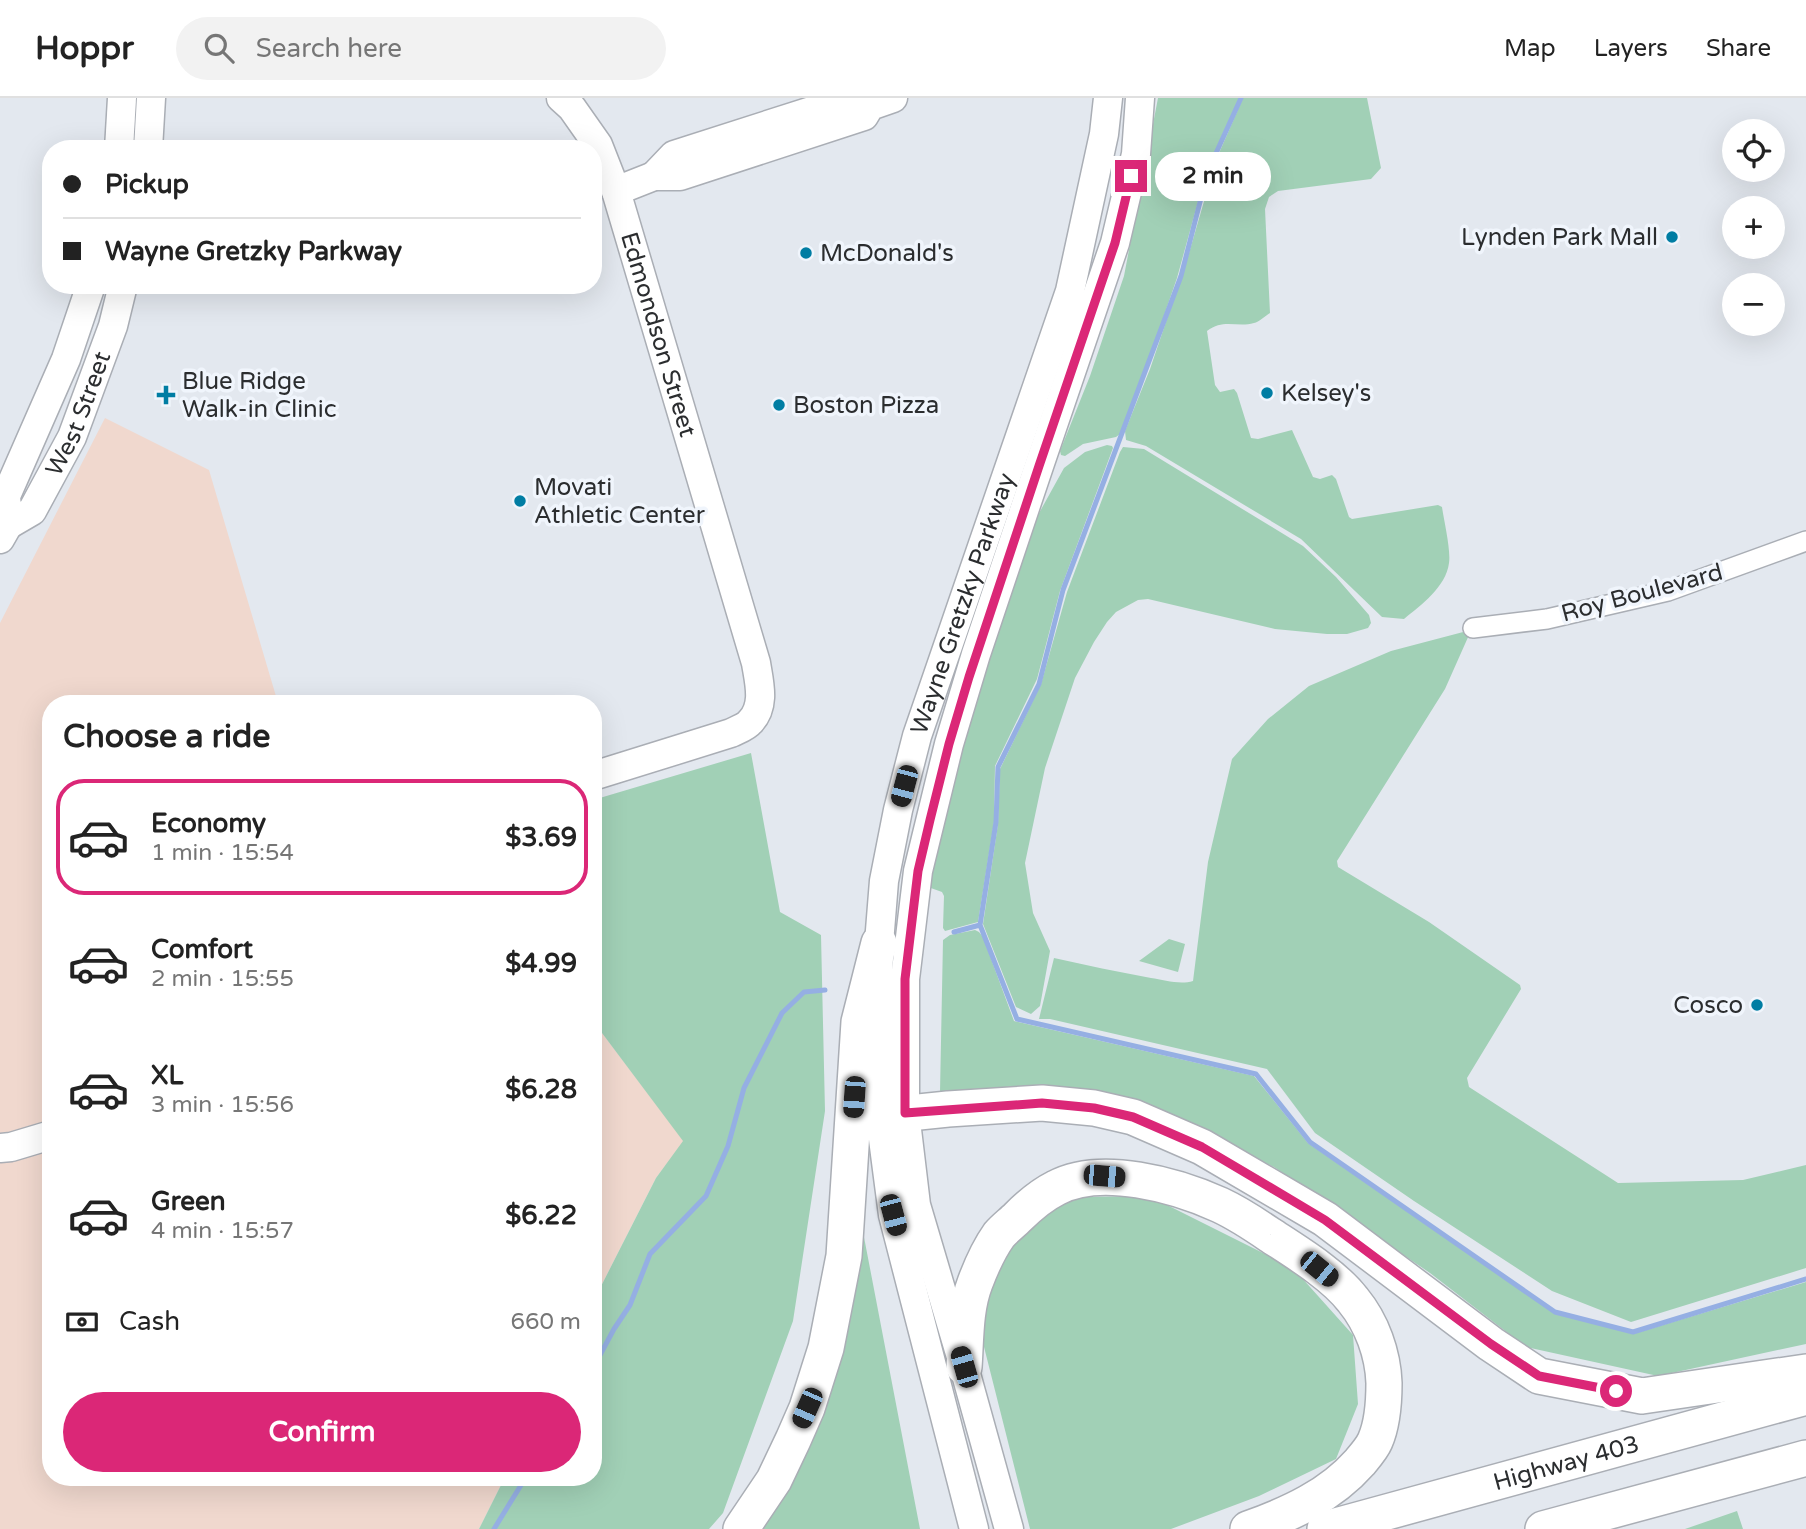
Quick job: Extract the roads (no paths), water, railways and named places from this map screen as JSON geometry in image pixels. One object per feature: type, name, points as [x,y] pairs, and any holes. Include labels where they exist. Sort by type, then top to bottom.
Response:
[{"type":"highway","points":[[741,1529],[774,1480],[793,1440],[807,1408],[826,1348],[844,1256],[859,1022],[879,943]]},
{"type":"highway","points":[[892,1114],[1042,1103],[1094,1108],[1133,1117],[1202,1147],[1325,1220],[1491,1344],[1539,1376],[1642,1396],[1806,1372]]},
{"type":"highway","points":[[964,1367],[967,1322],[974,1284],[986,1258],[999,1235],[1056,1187],[1104,1176],[1140,1180],[1220,1205],[1255,1224],[1302,1256],[1353,1299],[1379,1348],[1384,1374],[1384,1396],[1375,1442],[1347,1477],[1317,1499],[1274,1520],[1248,1529]]},
{"type":"highway","name":"Highway 403","points":[[1325,1529],[1806,1397]]},
{"type":"highway","points":[[1543,1529],[1806,1458]]},
{"type":"highway","points":[[1634,1529],[1774,1480],[1806,1466]]},
{"type":"main road","points":[[120,140],[122,98]]},
{"type":"main road","points":[[148,140],[150,98]]},
{"type":"main road","name":"Edmondson Street","points":[[561,98],[572,108],[594,140]]},
{"type":"main road","points":[[1086,98],[1091,113],[1104,134]]},
{"type":"main road","name":"Wayne Gretzky Parkway","points":[[1009,1529],[892,1114],[878,1002],[879,943],[887,869],[898,810],[917,736],[1070,291],[1104,134],[1108,98]]},
{"type":"main road","name":"Wayne Gretzky Parkway","points":[[974,1529],[893,1215],[892,1114],[905,979],[918,871],[949,744],[972,667],[1115,243],[1136,154],[1140,98]]},
{"type":"main road","points":[[616,191],[654,176],[680,176],[864,116],[868,100]]},
{"type":"main road","name":"Edmondson Street","points":[[602,155],[616,191],[756,663],[760,688],[759,707],[750,723],[731,733],[602,773]]},
{"type":"main road","name":"West Street","points":[[4,532],[6,496],[66,359],[88,294]]},
{"type":"main road","name":"West Street","points":[[4,532],[32,511],[72,437],[113,326],[121,294]]},
{"type":"main road","points":[[0,1148],[42,1138]]},
{"type":"street","name":"Roy Boulevard","points":[[1474,628],[1548,619],[1668,591],[1806,541]]},
{"type":"waterway","points":[[1241,98],[1208,171],[1181,276],[1063,590],[1039,684],[998,767],[996,822],[980,925],[1017,1019],[1256,1074],[1310,1142],[1555,1312],[1633,1332],[1806,1279]]},
{"type":"waterway","points":[[954,932],[980,925]]},
{"type":"waterway","points":[[602,1351],[630,1305],[650,1254],[706,1196],[728,1146],[744,1088],[782,1013],[804,992],[825,990]]},
{"type":"waterway","points":[[494,1529],[520,1486]]},
{"type":"place","name":"Lynden Park Mall","points":[[1672,237]]},
{"type":"place","name":"McDonald's","points":[[806,253]]},
{"type":"place","name":"Kelsey's","points":[[1267,393]]},
{"type":"place","name":"Blue Ridge Walk-in Clinic","points":[[166,395]]},
{"type":"place","name":"Boston Pizza","points":[[779,405]]},
{"type":"place","name":"Movati Athletic Center","points":[[520,501]]},
{"type":"place","name":"Cosco","points":[[1757,1005]]}]
